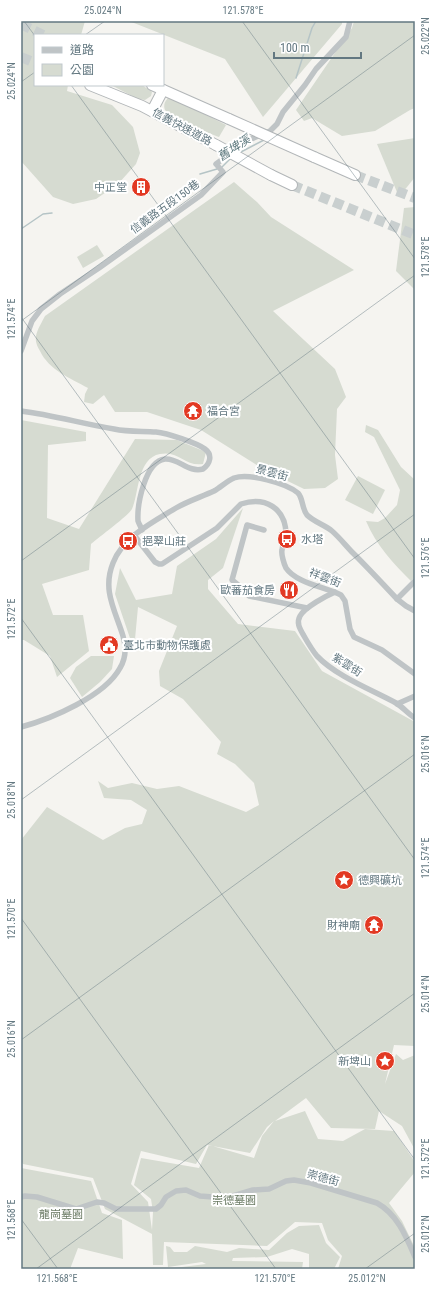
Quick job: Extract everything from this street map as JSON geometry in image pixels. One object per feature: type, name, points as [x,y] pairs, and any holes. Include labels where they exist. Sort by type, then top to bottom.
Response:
[{"type":"highway","name":"信義快速道路","points":[[92,86],[152,111],[292,185]]},
{"type":"highway","points":[[154,86],[355,175]]},
{"type":"highway","points":[[152,111],[163,90]]},
{"type":"street","name":"信義路五段150巷","points":[[21,351],[32,321],[41,309],[201,195],[222,172],[216,164],[244,143],[270,131],[277,124],[283,112],[316,69],[346,37],[350,21]]},
{"type":"street","points":[[21,411],[63,418],[116,430],[157,432],[206,449],[210,456],[210,460],[209,464],[203,469],[191,469],[169,459],[160,460],[153,465],[147,474],[141,497],[138,522],[142,530]]},
{"type":"street","name":"景雲街","points":[[21,727],[59,714],[80,703],[101,690],[114,677],[121,667],[125,649],[123,637],[110,598],[109,580],[113,562],[122,548],[134,535],[188,501],[213,491],[235,478],[259,478],[281,484],[299,494],[306,514],[333,532],[397,599],[415,611]]},
{"type":"street","name":"祥雲街","points":[[134,535],[155,562],[162,564],[217,528],[241,504],[267,503],[278,512],[284,526],[286,536],[281,551],[286,568],[296,578],[341,595],[345,600],[350,629],[354,637],[382,650],[415,674]]},
{"type":"street","points":[[264,530],[247,525],[232,580],[249,596],[307,608],[335,592]]},
{"type":"street","points":[[397,599],[415,581]]},
{"type":"street","name":"紫雲街","points":[[307,608],[299,617],[299,624],[309,646],[319,658],[348,678],[397,704],[415,718]]},
{"type":"street","points":[[397,704],[415,696]]},
{"type":"street","name":"崇德街","points":[[21,1197],[37,1197],[76,1209],[93,1202],[104,1203],[116,1209],[156,1209],[161,1206],[166,1197],[171,1193],[181,1190],[200,1196],[226,1198],[253,1190],[269,1189],[286,1181],[311,1183],[383,1206],[395,1218],[406,1236],[415,1257]]},
{"type":"green space","points":[[21,21],[85,21],[81,34],[34,34],[34,86],[68,86],[67,91],[112,105],[133,127],[140,153],[136,164],[118,184],[96,199],[73,204],[53,197],[21,161]]},
{"type":"green space","points":[[129,21],[342,21],[342,24],[263,117],[225,59]]},
{"type":"green space","points":[[354,21],[415,21],[415,108],[375,131],[342,136],[312,118],[304,121],[296,110],[352,28]]},
{"type":"green space","points":[[113,86],[143,86],[152,92],[151,96],[145,100],[138,99]]},
{"type":"green space","points":[[168,98],[177,100],[226,125],[219,137],[174,117],[165,110],[165,102]]},
{"type":"green space","points":[[415,138],[415,177],[399,197],[377,144]]},
{"type":"green space","points":[[234,182],[257,202],[271,217],[354,270],[273,311],[335,369],[346,397],[337,409],[335,455],[338,479],[325,488],[304,489],[263,469],[201,430],[147,412],[115,412],[104,395],[93,404],[84,402],[85,394],[88,388],[54,368],[44,358],[36,344],[38,329],[45,316]]},
{"type":"green space","points":[[415,207],[415,290],[396,271],[404,208]]},
{"type":"green space","points":[[97,245],[104,256],[83,268],[77,257]]},
{"type":"green space","points":[[21,420],[86,432],[86,441],[48,445],[47,518],[79,529],[135,439],[177,440],[206,452],[203,464],[191,463],[167,453],[152,457],[143,469],[130,512],[91,544],[89,570],[42,584],[53,615],[83,615],[89,651],[57,677],[50,656],[24,640],[21,640]]},
{"type":"green space","points":[[366,425],[378,430],[401,467],[415,480],[415,577],[411,581],[380,546],[366,521],[378,522],[385,518],[397,505],[400,490],[374,437],[365,432]]},
{"type":"green space","points":[[358,476],[385,490],[373,514],[345,500]]},
{"type":"green space","name":"崇德墓園","points":[[243,508],[223,568],[208,580],[208,589],[238,624],[295,631],[322,671],[415,722],[415,1046],[394,1045],[385,1084],[396,1054],[403,1060],[415,1055],[415,1150],[402,1126],[379,1111],[375,1129],[331,1128],[306,1098],[275,1121],[305,1111],[318,1139],[343,1141],[365,1129],[394,1131],[415,1162],[415,1172],[389,1203],[402,1221],[415,1248],[415,1269],[338,1269],[342,1256],[328,1240],[322,1223],[295,1222],[267,1246],[164,1242],[163,1265],[153,1265],[152,1234],[105,1209],[93,1178],[23,1164],[21,1160],[21,840],[47,807],[103,840],[125,828],[142,824],[147,810],[131,800],[104,798],[98,781],[108,788],[132,783],[157,789],[179,786],[246,812],[259,805],[254,783],[235,764],[217,754],[221,742],[183,699],[160,686],[159,671],[177,626],[138,607],[134,650],[115,594],[120,568],[136,600],[172,594],[177,566],[216,539]],"holes":[[[274,1121],[262,1136],[254,1158],[213,1146],[250,1153],[267,1127]],[[207,1145],[209,1145],[199,1168],[141,1158],[134,1185],[151,1199],[153,1212],[152,1230],[148,1202],[131,1184],[141,1151],[196,1164]]]},
{"type":"green space","points":[[91,656],[114,656],[112,669],[100,682],[82,697],[70,678],[76,667]]},
{"type":"green space","name":"龍崗墓園","points":[[21,1168],[91,1181],[102,1213],[122,1220],[123,1259],[78,1248],[70,1269],[21,1269]]},
{"type":"green space","points":[[319,1225],[326,1243],[340,1257],[334,1269],[309,1269],[309,1254],[292,1249],[267,1257],[233,1258],[232,1261],[303,1262],[302,1269],[166,1269],[206,1264],[202,1262],[168,1267],[166,1246],[170,1247],[174,1252],[187,1252],[195,1246],[227,1252],[239,1248],[269,1250],[287,1233],[299,1226]]},
{"type":"waterway","name":"舊埤溪","points":[[296,78],[312,28],[316,21]]},
{"type":"waterway","name":"舊埤溪","points":[[239,153],[264,140]]},
{"type":"waterway","name":"舊埤溪","points":[[221,168],[231,158]]},
{"type":"waterway","name":"舊埤溪","points":[[200,174],[217,169]]},
{"type":"waterway","name":"舊埤溪","points":[[21,229],[43,214],[52,213]]},
{"type":"tunnel","points":[[21,24],[41,34]]},
{"type":"tunnel","points":[[21,57],[34,63]]},
{"type":"tunnel","points":[[355,175],[415,198]]},
{"type":"tunnel","points":[[292,185],[415,235]]},
{"type":"place","name":"中正堂","points":[[141,187]]},
{"type":"place","name":"福合宮","points":[[193,411]]},
{"type":"place","name":"水塔","points":[[287,539]]},
{"type":"place","name":"挹翠山莊","points":[[128,541]]},
{"type":"place","name":"歐蕃茄食房","points":[[289,590]]},
{"type":"place","name":"臺北市動物保護處","points":[[109,645]]},
{"type":"place","name":"德興礦坑","points":[[344,880]]},
{"type":"place","name":"財神廟","points":[[374,925]]},
{"type":"place","name":"新埤山","points":[[385,1061]]}]
